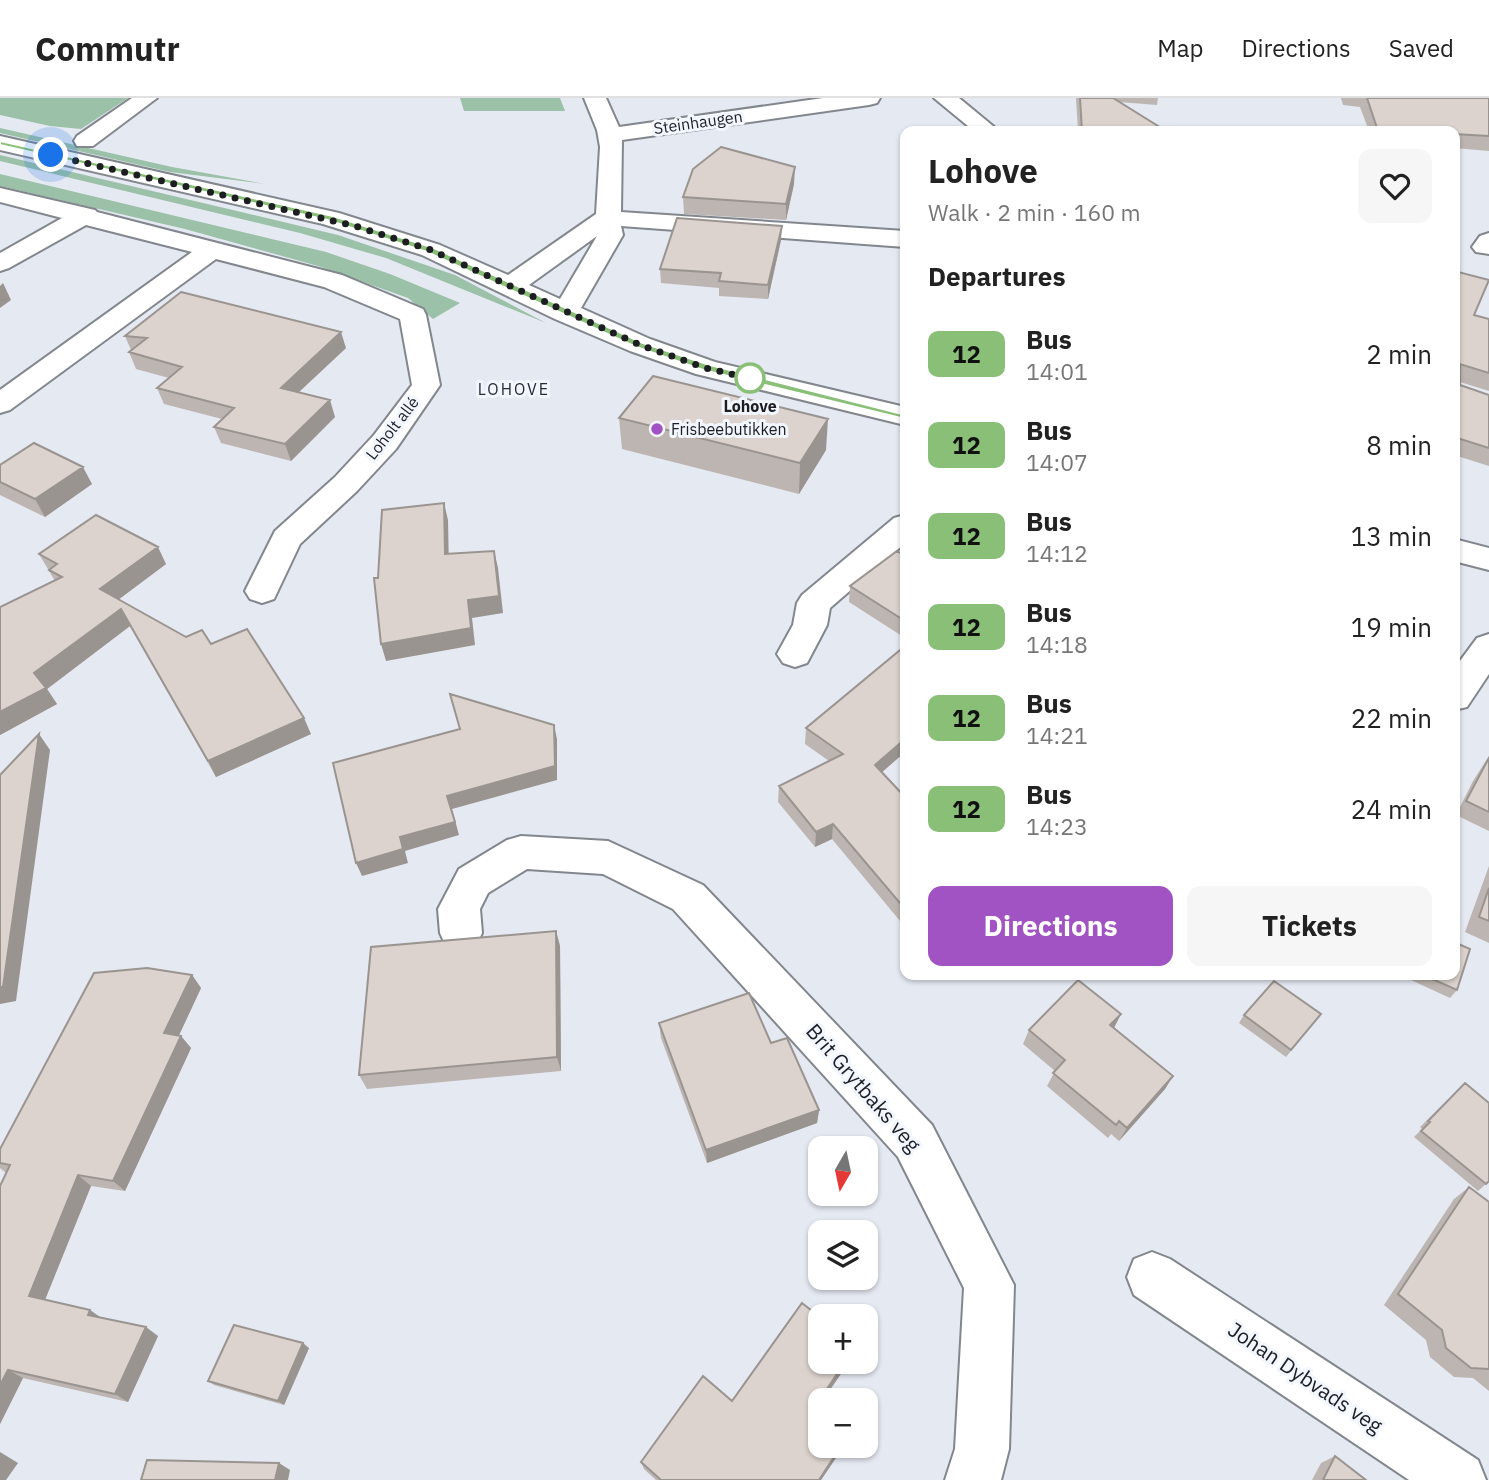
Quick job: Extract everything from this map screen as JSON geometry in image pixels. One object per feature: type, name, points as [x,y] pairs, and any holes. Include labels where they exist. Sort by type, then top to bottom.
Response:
[{"type":"street","points":[[85,141],[146,98]]},
{"type":"street","points":[[565,313],[605,248],[610,235],[607,219],[612,167],[610,135],[595,98]]},
{"type":"street","name":"Steinhaugen","points":[[610,135],[869,98]]},
{"type":"street","points":[[945,98],[981,126]]},
{"type":"street","points":[[0,143],[330,218],[431,250],[565,313],[640,345],[706,368],[900,415]]},
{"type":"street","name":"Loholt allé","points":[[0,195],[86,215],[333,281],[413,315],[425,385],[369,459],[346,484],[286,538],[262,591]]},
{"type":"street","points":[[0,263],[86,215]]},
{"type":"street","points":[[510,285],[560,254],[586,231],[607,219],[900,239]]},
{"type":"street","points":[[0,404],[213,249]]},
{"type":"street","points":[[795,654],[810,625],[814,603],[900,529]]},
{"type":"street","points":[[1460,552],[1489,559]]},
{"type":"street","points":[[1460,688],[1489,647]]},
{"type":"street","name":"Brit Grytbaks veg","points":[[461,933],[458,909],[473,881],[521,852],[608,858],[688,897],[915,1141],[989,1285],[982,1449],[974,1480]]},
{"type":"street","name":"Johan Dybvads veg","points":[[1152,1277],[1458,1480]]},
{"type":"green space","points":[[0,98],[128,98],[81,129],[50,126],[0,115]]},
{"type":"green space","points":[[460,98],[560,98],[565,111],[464,111]]},
{"type":"green space","points":[[0,128],[172,167],[265,184],[170,172],[0,133]]},
{"type":"green space","points":[[0,155],[338,235],[455,275],[546,323],[386,258],[300,233],[0,161]]},
{"type":"green space","points":[[0,174],[326,252],[390,274],[460,303],[433,319],[408,298],[318,266],[185,229],[0,186]]},
{"type":"building","points":[[1080,98],[1113,98],[1158,126],[1082,126]]},
{"type":"building","points":[[1367,98],[1489,98],[1489,136],[1460,134],[1460,126],[1376,126]]},
{"type":"building","points":[[721,147],[795,167],[786,204],[683,197],[693,169]]},
{"type":"building","points":[[677,218],[782,226],[768,285],[719,281],[721,273],[660,269]]},
{"type":"building","points":[[1460,273],[1489,280],[1474,315],[1489,319],[1489,373],[1460,364]]},
{"type":"building","points":[[181,292],[341,332],[281,388],[330,400],[285,444],[214,427],[234,408],[157,388],[182,367],[129,352],[147,338],[125,336]]},
{"type":"building","points":[[653,376],[828,419],[800,463],[619,418]]},
{"type":"building","points":[[1460,385],[1489,395],[1489,448],[1460,439]]},
{"type":"building","points":[[34,443],[83,467],[35,499],[0,482],[0,465]]},
{"type":"building","points":[[444,503],[445,554],[494,551],[499,596],[468,600],[471,628],[381,644],[374,578],[378,578],[382,510]]},
{"type":"building","points":[[96,515],[158,547],[100,589],[186,637],[202,630],[211,644],[247,629],[304,718],[208,761],[121,609],[34,673],[46,688],[0,712],[0,607],[62,577],[49,570],[57,564],[39,554]]},
{"type":"building","points":[[897,551],[900,553],[900,618],[850,586]]},
{"type":"building","points":[[900,650],[900,743],[875,765],[900,792],[900,903],[833,824],[816,832],[779,786],[843,754],[806,728]]},
{"type":"building","points":[[450,694],[554,725],[555,766],[447,796],[455,822],[400,837],[403,849],[356,863],[333,763],[460,729]]},
{"type":"building","points":[[39,734],[3,987],[0,987],[0,775]]},
{"type":"building","points":[[1489,758],[1489,812],[1466,801]]},
{"type":"building","points":[[1489,888],[1489,921],[1479,917]]},
{"type":"building","points":[[556,931],[557,1057],[359,1075],[371,947]]},
{"type":"building","points":[[1460,945],[1470,949],[1457,990],[1434,980],[1460,980]]},
{"type":"building","points":[[147,968],[192,975],[164,1033],[181,1036],[113,1181],[78,1175],[29,1296],[90,1310],[88,1315],[146,1327],[115,1394],[8,1370],[0,1385],[0,1186],[10,1165],[0,1163],[0,1149],[94,973]]},
{"type":"building","points":[[1078,980],[1121,1014],[1110,1025],[1173,1076],[1127,1128],[1119,1121],[1116,1125],[1053,1073],[1065,1060],[1029,1030]]},
{"type":"building","points":[[1274,981],[1321,1014],[1291,1050],[1244,1015]]},
{"type":"building","points":[[749,993],[771,1043],[787,1038],[819,1110],[706,1150],[659,1023]]},
{"type":"building","points":[[1465,1083],[1489,1103],[1489,1181],[1486,1184],[1421,1131]]},
{"type":"building","points":[[1469,1187],[1489,1202],[1489,1369],[1471,1368],[1446,1348],[1442,1330],[1398,1294]]},
{"type":"building","points":[[802,1303],[808,1308],[808,1374],[837,1374],[827,1388],[808,1388],[808,1458],[833,1458],[819,1480],[661,1480],[641,1462],[703,1376],[732,1401]]},
{"type":"building","points":[[234,1325],[303,1343],[278,1401],[208,1381]]},
{"type":"building","points":[[1335,1456],[1366,1480],[1323,1480]]},
{"type":"building","points":[[147,1460],[279,1463],[275,1480],[141,1480]]},
{"type":"bus line","name":"12","points":[[0,143],[330,218],[431,250],[565,313],[640,345],[706,368],[900,415]]},
{"type":"place","name":"Lohove","points":[[750,378]]},
{"type":"place","name":"Frisbeebutikken","points":[[657,429]]},
{"type":"district","name":"LOHOVE","points":[[514,389]]},
{"type":"route","points":[[51,155],[330,218],[431,250],[640,345],[706,368],[756,380],[750,378]]}]
